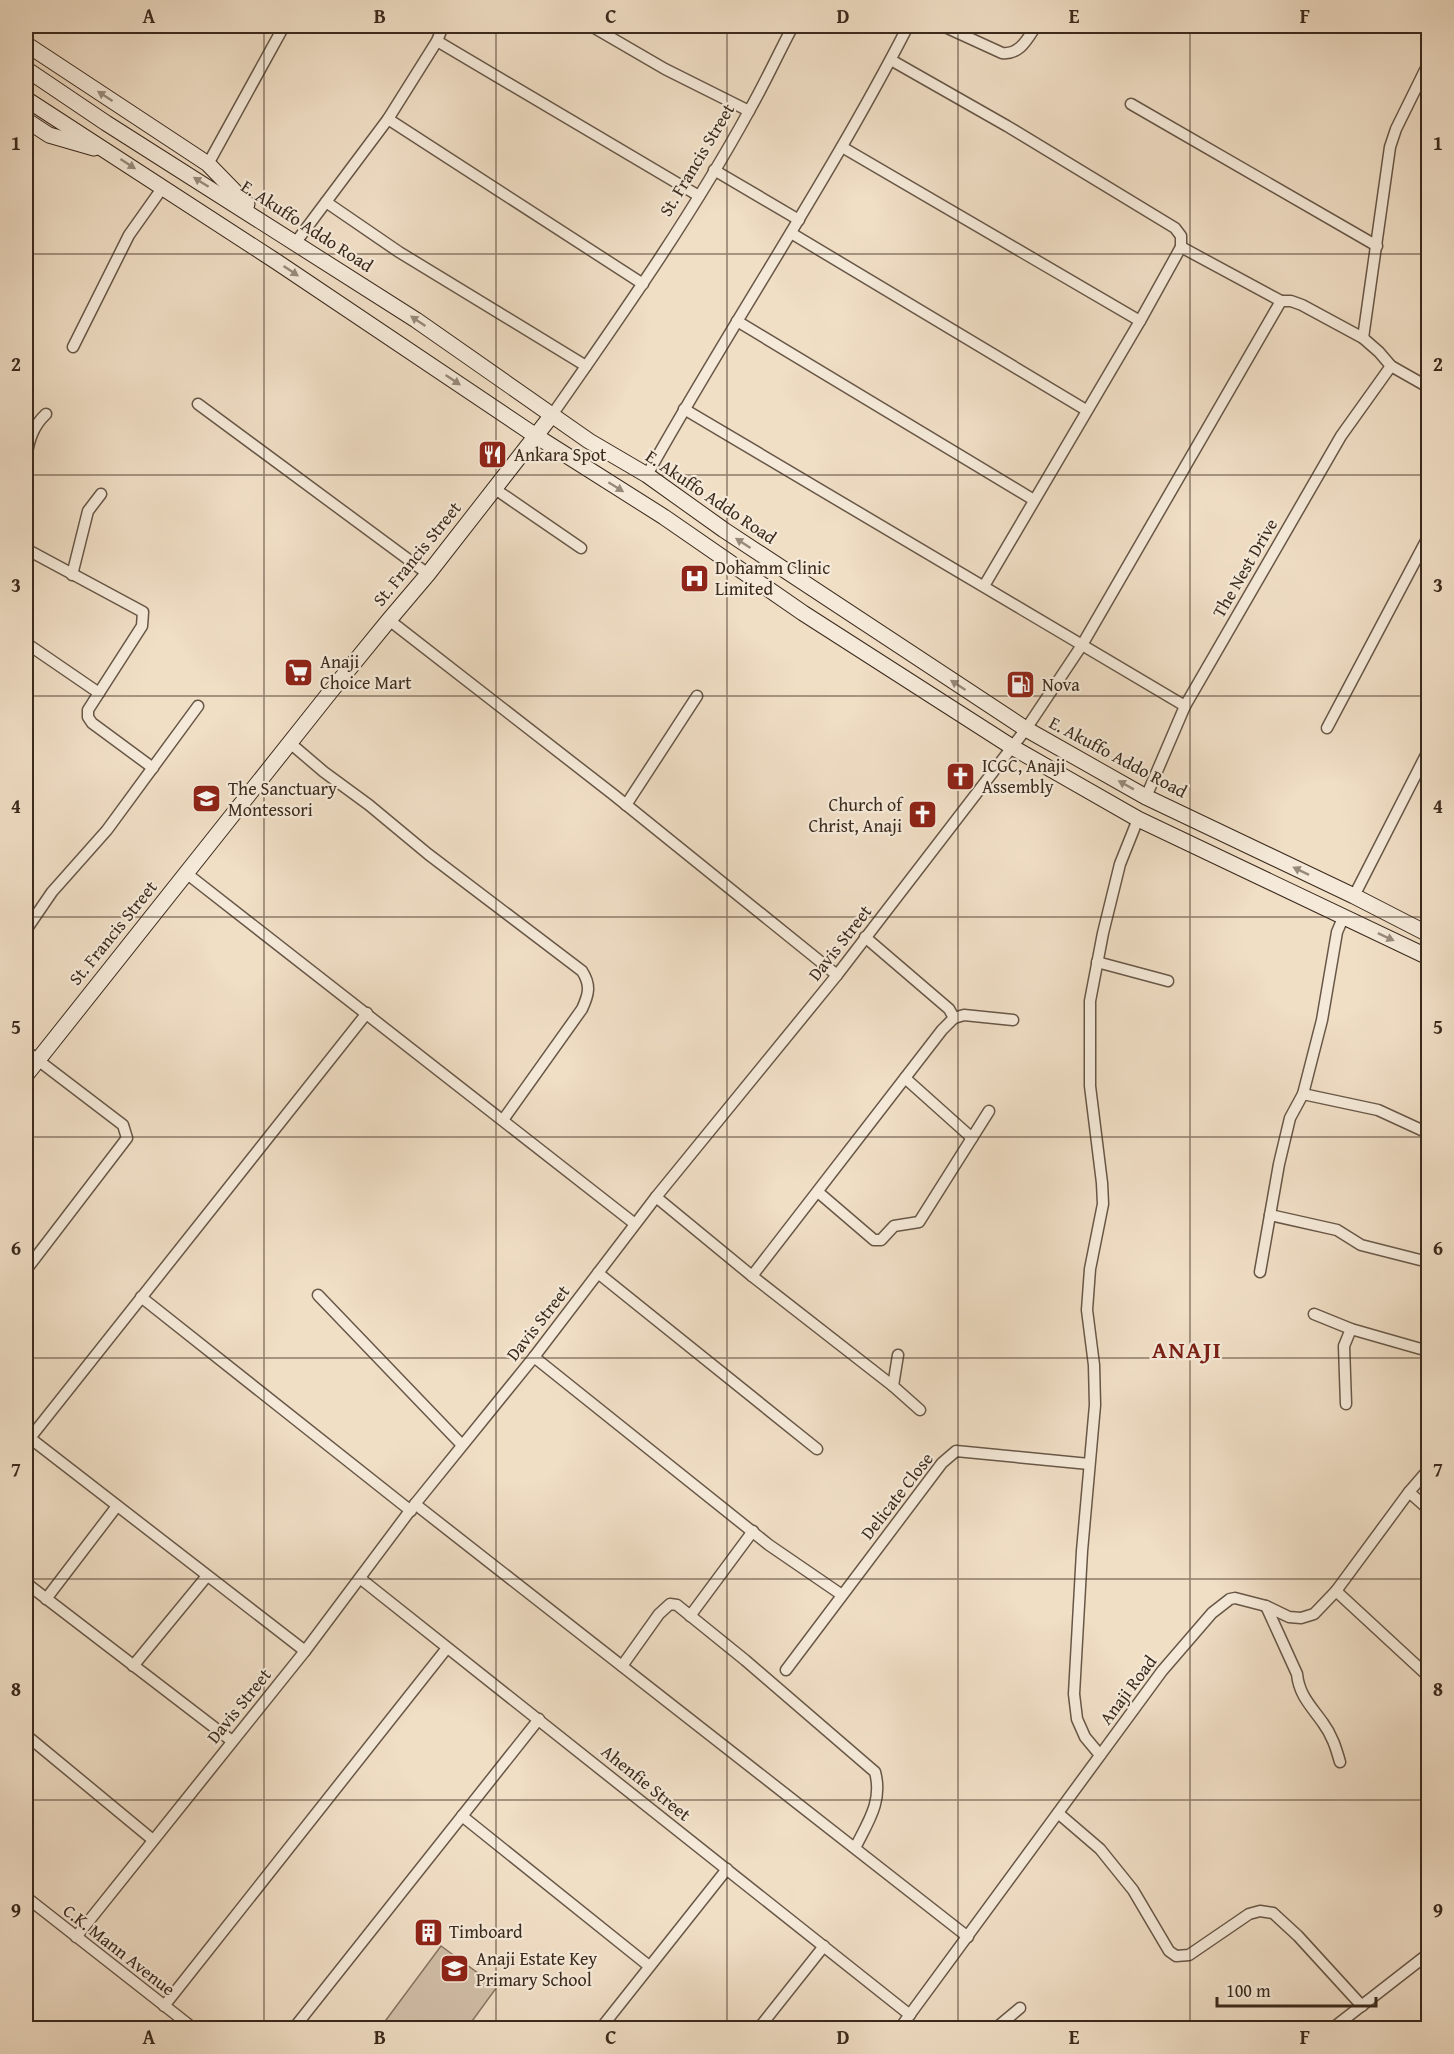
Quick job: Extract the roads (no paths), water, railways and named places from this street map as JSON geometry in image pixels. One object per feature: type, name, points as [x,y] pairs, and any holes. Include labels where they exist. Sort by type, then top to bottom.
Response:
[{"type":"main road","points":[[26,44],[208,164],[266,223]]},
{"type":"main road","name":"E. Akuffo Addo Road","points":[[26,69],[106,123],[416,320],[589,441],[647,476],[724,530],[1026,729],[1146,797],[1354,896],[1428,934]]},
{"type":"main road","points":[[26,99],[163,187],[536,436],[664,517],[803,613],[1012,747],[1138,819],[1428,957]]},
{"type":"main road","points":[[26,120],[49,135],[109,152]]},
{"type":"main road","name":"St. Francis Street","points":[[26,1075],[31,1056],[186,873],[428,574],[552,415]]},
{"type":"street","points":[[208,164],[284,26]]},
{"type":"street","points":[[296,242],[388,119],[444,26]]},
{"type":"street","points":[[591,26],[665,69],[749,111]]},
{"type":"street","name":"St. Francis Street","points":[[552,415],[643,284],[699,196],[749,111],[793,26]]},
{"type":"street","points":[[647,476],[684,409],[842,147],[908,26]]},
{"type":"street","points":[[943,26],[1002,53],[1010,54],[1018,51],[1036,26]]},
{"type":"street","points":[[437,41],[699,196]]},
{"type":"street","points":[[891,60],[1007,126],[1175,228],[1181,236],[1181,247],[1140,321],[984,586]]},
{"type":"street","points":[[1363,338],[1390,147],[1396,129],[1428,64]]},
{"type":"street","points":[[1131,104],[1377,246]]},
{"type":"street","points":[[388,119],[643,284]]},
{"type":"street","points":[[842,147],[1140,321]]},
{"type":"street","points":[[714,171],[799,220]]},
{"type":"street","points":[[73,347],[129,235],[163,187]]},
{"type":"street","points":[[326,202],[399,252],[586,366]]},
{"type":"street","points":[[791,233],[1086,411]]},
{"type":"street","points":[[1181,247],[1281,301],[1291,301],[1302,305],[1363,338],[1391,366],[1428,387]]},
{"type":"street","name":"Davis Street","points":[[76,1937],[305,1651],[413,1508],[534,1357],[656,1197],[837,975],[1026,729],[1082,645],[1281,301]]},
{"type":"street","points":[[737,321],[1034,500]]},
{"type":"street","name":"The Nest Drive","points":[[1146,797],[1185,706],[1341,436],[1391,366]]},
{"type":"street","points":[[198,404],[428,574]]},
{"type":"street","points":[[684,409],[1185,706]]},
{"type":"street","points":[[26,457],[38,421],[46,414]]},
{"type":"street","points":[[495,489],[581,549]]},
{"type":"street","points":[[72,575],[88,511],[100,494]]},
{"type":"street","points":[[1327,728],[1428,537]]},
{"type":"street","points":[[26,549],[143,612],[142,626],[88,710],[88,717],[92,723],[153,768]]},
{"type":"street","points":[[389,620],[626,805],[837,975]]},
{"type":"street","points":[[26,643],[99,693]]},
{"type":"street","points":[[626,805],[697,696]]},
{"type":"street","points":[[26,930],[52,892],[107,830],[198,706]]},
{"type":"street","points":[[290,743],[428,854],[582,970],[588,980],[589,993],[582,1009],[503,1120]]},
{"type":"street","points":[[1354,896],[1428,751]]},
{"type":"street","points":[[1100,1755],[1085,1737],[1077,1719],[1074,1694],[1082,1551],[1095,1405],[1094,1365],[1087,1310],[1090,1269],[1103,1204],[1090,1086],[1090,1001],[1120,864],[1138,819]]},
{"type":"street","points":[[186,873],[635,1224]]},
{"type":"street","points":[[1260,1272],[1290,1118],[1304,1094],[1322,1020],[1337,932],[1343,918]]},
{"type":"street","points":[[865,937],[949,1009],[954,1018]]},
{"type":"street","points":[[1098,962],[1168,981]]},
{"type":"street","points":[[305,1651],[28,1436],[368,1013]]},
{"type":"street","points":[[752,1276],[942,1030],[954,1018],[964,1015],[1013,1020]]},
{"type":"street","points":[[26,1270],[127,1138],[123,1125],[31,1056]]},
{"type":"street","points":[[905,1078],[972,1138]]},
{"type":"street","points":[[1304,1094],[1378,1110],[1428,1133]]},
{"type":"street","points":[[818,1192],[874,1240],[881,1240],[894,1227],[919,1222],[989,1112]]},
{"type":"street","points":[[656,1197],[920,1410]]},
{"type":"street","points":[[1270,1215],[1337,1230],[1361,1245],[1428,1262]]},
{"type":"street","points":[[598,1273],[817,1449]]},
{"type":"street","points":[[318,1295],[462,1445]]},
{"type":"street","points":[[141,1297],[413,1508],[622,1666],[968,1936]]},
{"type":"street","points":[[1314,1314],[1351,1329],[1428,1351]]},
{"type":"street","points":[[1346,1404],[1344,1346],[1351,1329]]},
{"type":"street","points":[[893,1386],[898,1355]]},
{"type":"street","points":[[534,1357],[753,1532],[842,1595]]},
{"type":"street","name":"Delicate Close","points":[[786,1670],[942,1463],[956,1451],[1089,1464]]},
{"type":"street","name":"Anaji Road","points":[[900,2028],[1162,1671],[1212,1613],[1230,1599],[1235,1598],[1266,1606],[1289,1617],[1301,1618],[1314,1614],[1336,1591],[1409,1492],[1428,1470]]},
{"type":"street","points":[[1409,1492],[1428,1509]]},
{"type":"street","points":[[46,1599],[117,1506]]},
{"type":"street","points":[[690,1616],[753,1532]]},
{"type":"street","points":[[134,1666],[207,1575]]},
{"type":"street","name":"Ahenfie Street","points":[[361,1579],[910,2015]]},
{"type":"street","points":[[26,1583],[232,1741]]},
{"type":"street","points":[[1336,1591],[1428,1676]]},
{"type":"street","points":[[622,1666],[659,1614],[670,1604],[676,1605],[745,1660],[875,1772],[879,1785],[874,1809],[855,1848]]},
{"type":"street","points":[[1266,1606],[1297,1674],[1298,1686],[1308,1705],[1331,1734],[1340,1762]]},
{"type":"street","points":[[164,2006],[447,1648]]},
{"type":"street","points":[[294,2028],[539,1719]]},
{"type":"street","points":[[26,1735],[153,1840]]},
{"type":"street","points":[[1058,1813],[1100,1849],[1133,1890],[1169,1951],[1176,1956],[1189,1955],[1249,1914],[1260,1911],[1273,1914],[1298,1936],[1362,2006]]},
{"type":"street","points":[[462,1816],[649,1966]]},
{"type":"street","points":[[601,2028],[727,1869]]},
{"type":"street","name":"C.K. Mann Avenue","points":[[26,1896],[193,2028]]},
{"type":"street","points":[[759,2028],[824,1946]]},
{"type":"street","points":[[1333,2028],[1428,1954]]},
{"type":"street","points":[[996,2028],[1020,2008]]},
{"type":"place","name":"Ankara Spot","points":[[493,455]]},
{"type":"place","name":"Dohamm Clinic Limited","points":[[694,578]]},
{"type":"place","name":"Anaji Choice Mart","points":[[299,672]]},
{"type":"place","name":"Nova","points":[[1021,685]]},
{"type":"place","name":"ICGC, Anaji Assembly","points":[[961,776]]},
{"type":"place","name":"The Sanctuary Montessori","points":[[207,799]]},
{"type":"place","name":"Church of Christ, Anaji","points":[[923,815]]},
{"type":"place","name":"Timboard","points":[[428,1932]]},
{"type":"place","name":"Anaji Estate Key Primary School","points":[[455,1969]]},
{"type":"district","name":"ANAJI","points":[[1187,1350]]}]
